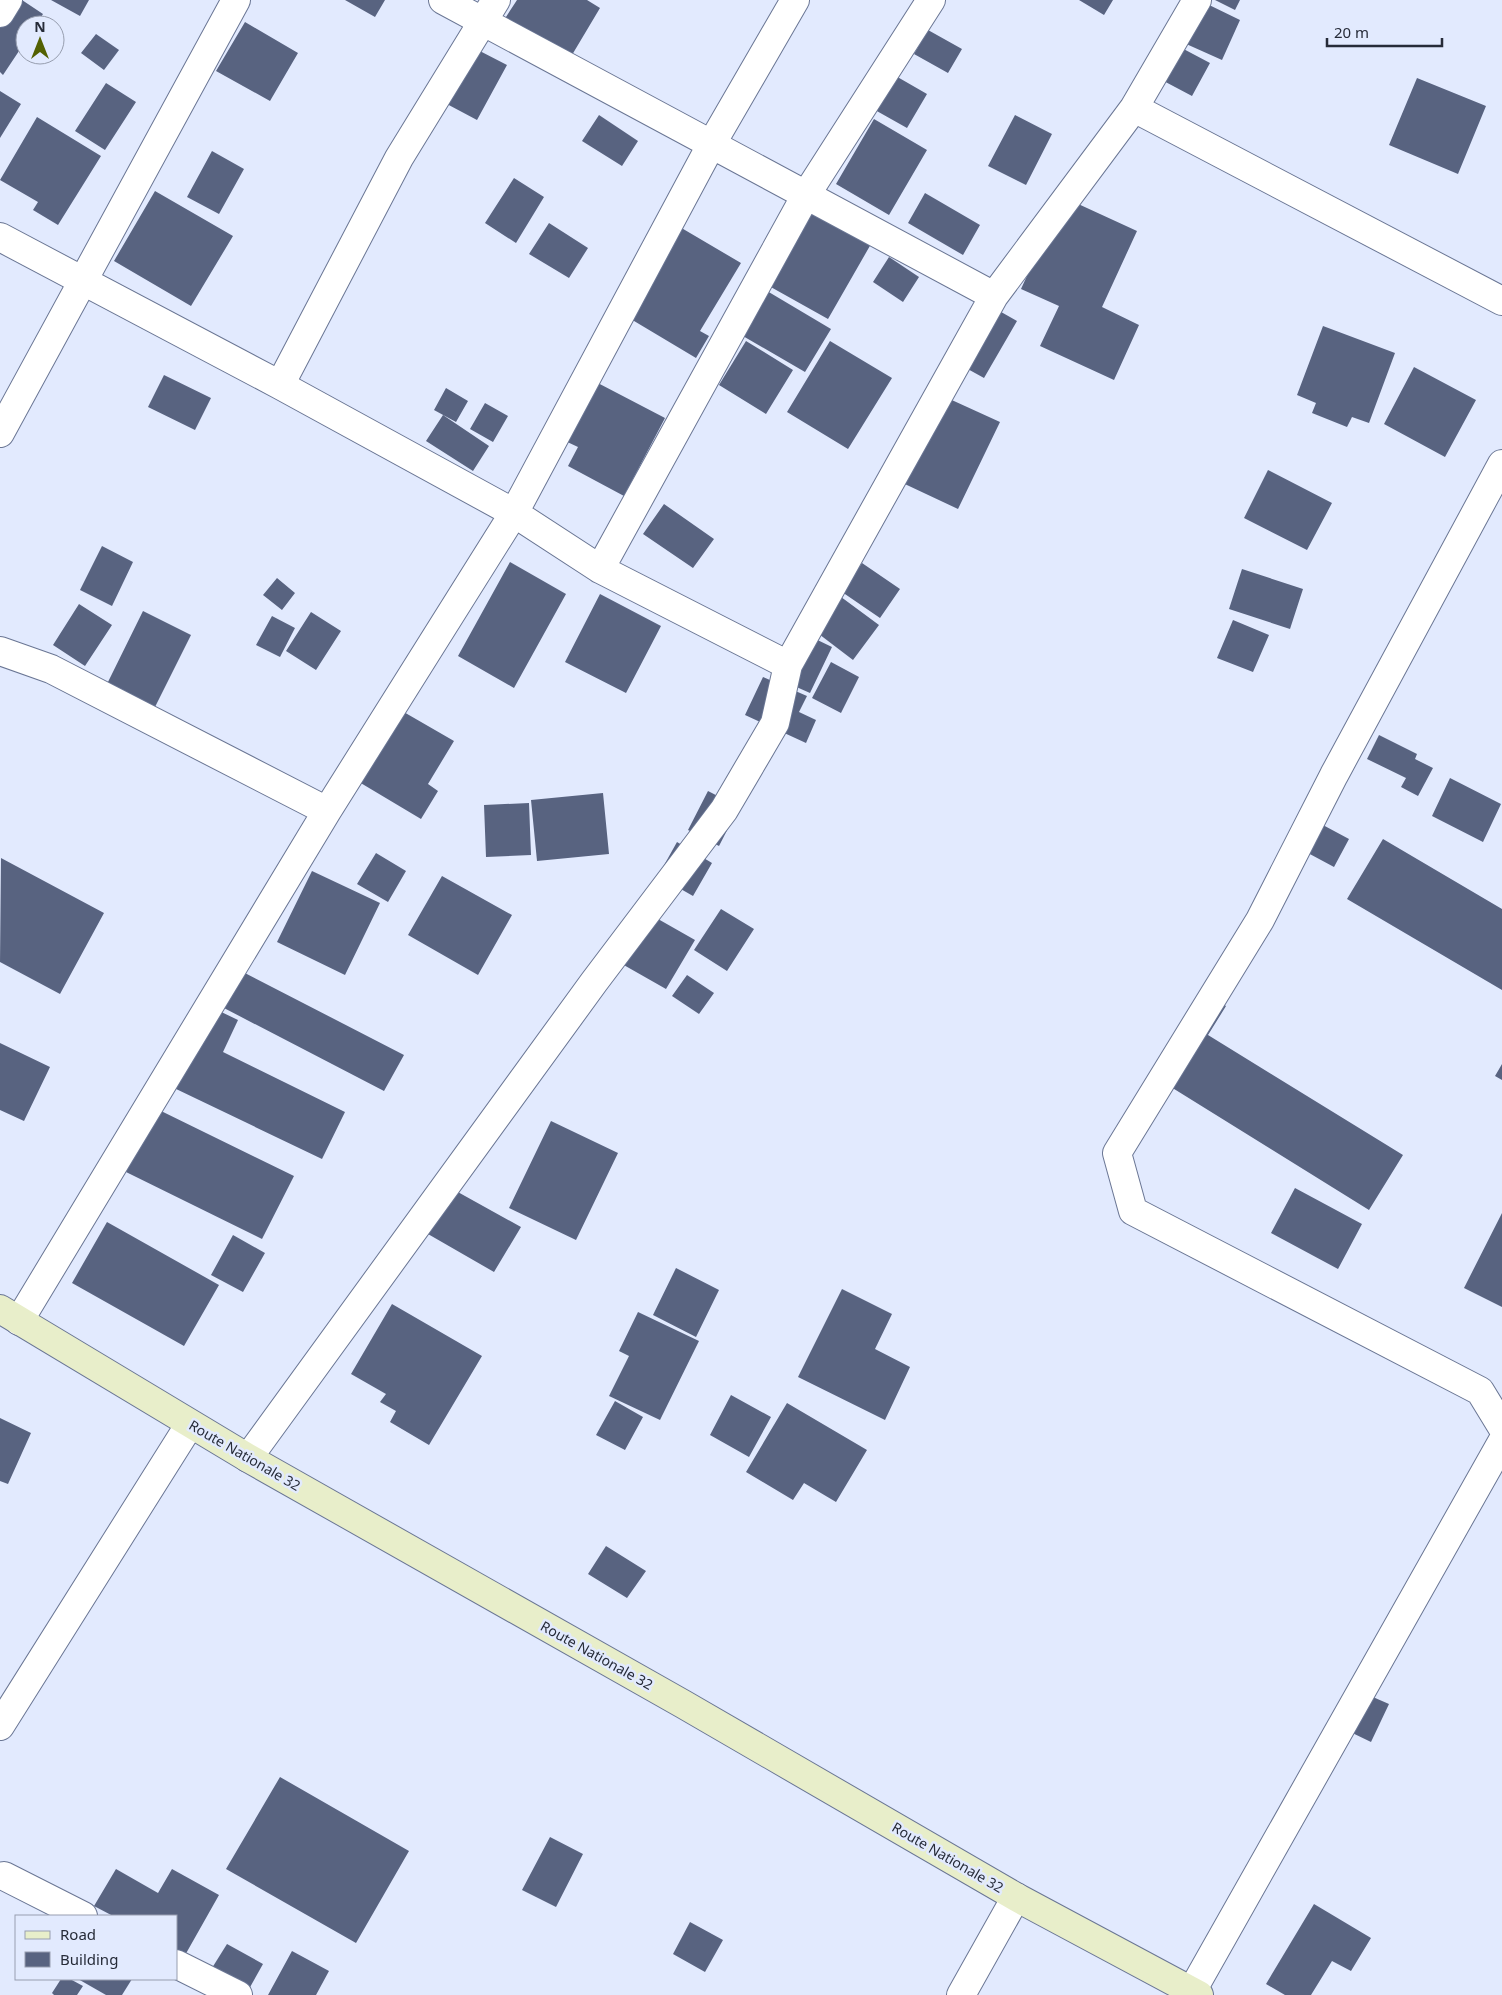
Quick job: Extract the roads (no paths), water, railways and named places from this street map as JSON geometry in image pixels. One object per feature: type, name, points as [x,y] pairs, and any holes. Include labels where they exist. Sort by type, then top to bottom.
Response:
[{"type":"street","points":[[0,13],[8,0]]},
{"type":"street","points":[[0,433],[236,0]]},
{"type":"street","points":[[443,0],[490,11],[711,146],[994,296]]},
{"type":"street","points":[[9,1315],[514,513],[711,146],[795,0]]},
{"type":"street","points":[[600,569],[806,195],[931,0]]},
{"type":"street","points":[[248,1458],[594,982],[724,810],[775,723],[788,665],[994,296],[1134,108],[1197,0]]},
{"type":"street","points":[[280,385],[399,158],[490,11]]},
{"type":"street","points":[[1134,108],[1502,301]]},
{"type":"street","points":[[0,237],[280,385],[514,513],[600,569],[788,665]]},
{"type":"street","points":[[1502,464],[1334,775],[1260,920],[1117,1153],[1133,1211],[1480,1391],[1502,1426]]},
{"type":"street","points":[[0,651],[51,669],[327,811]]},
{"type":"street","name":"Route Nationale 32","points":[[9,1315],[248,1458],[691,1708],[1016,1897],[1195,1993]]},
{"type":"street","points":[[0,1726],[190,1424]]},
{"type":"street","points":[[1195,1993],[1502,1442]]},
{"type":"street","points":[[4,1876],[81,1915]]},
{"type":"street","points":[[961,1995],[1016,1897]]},
{"type":"street","points":[[178,1965],[238,1995]]}]
